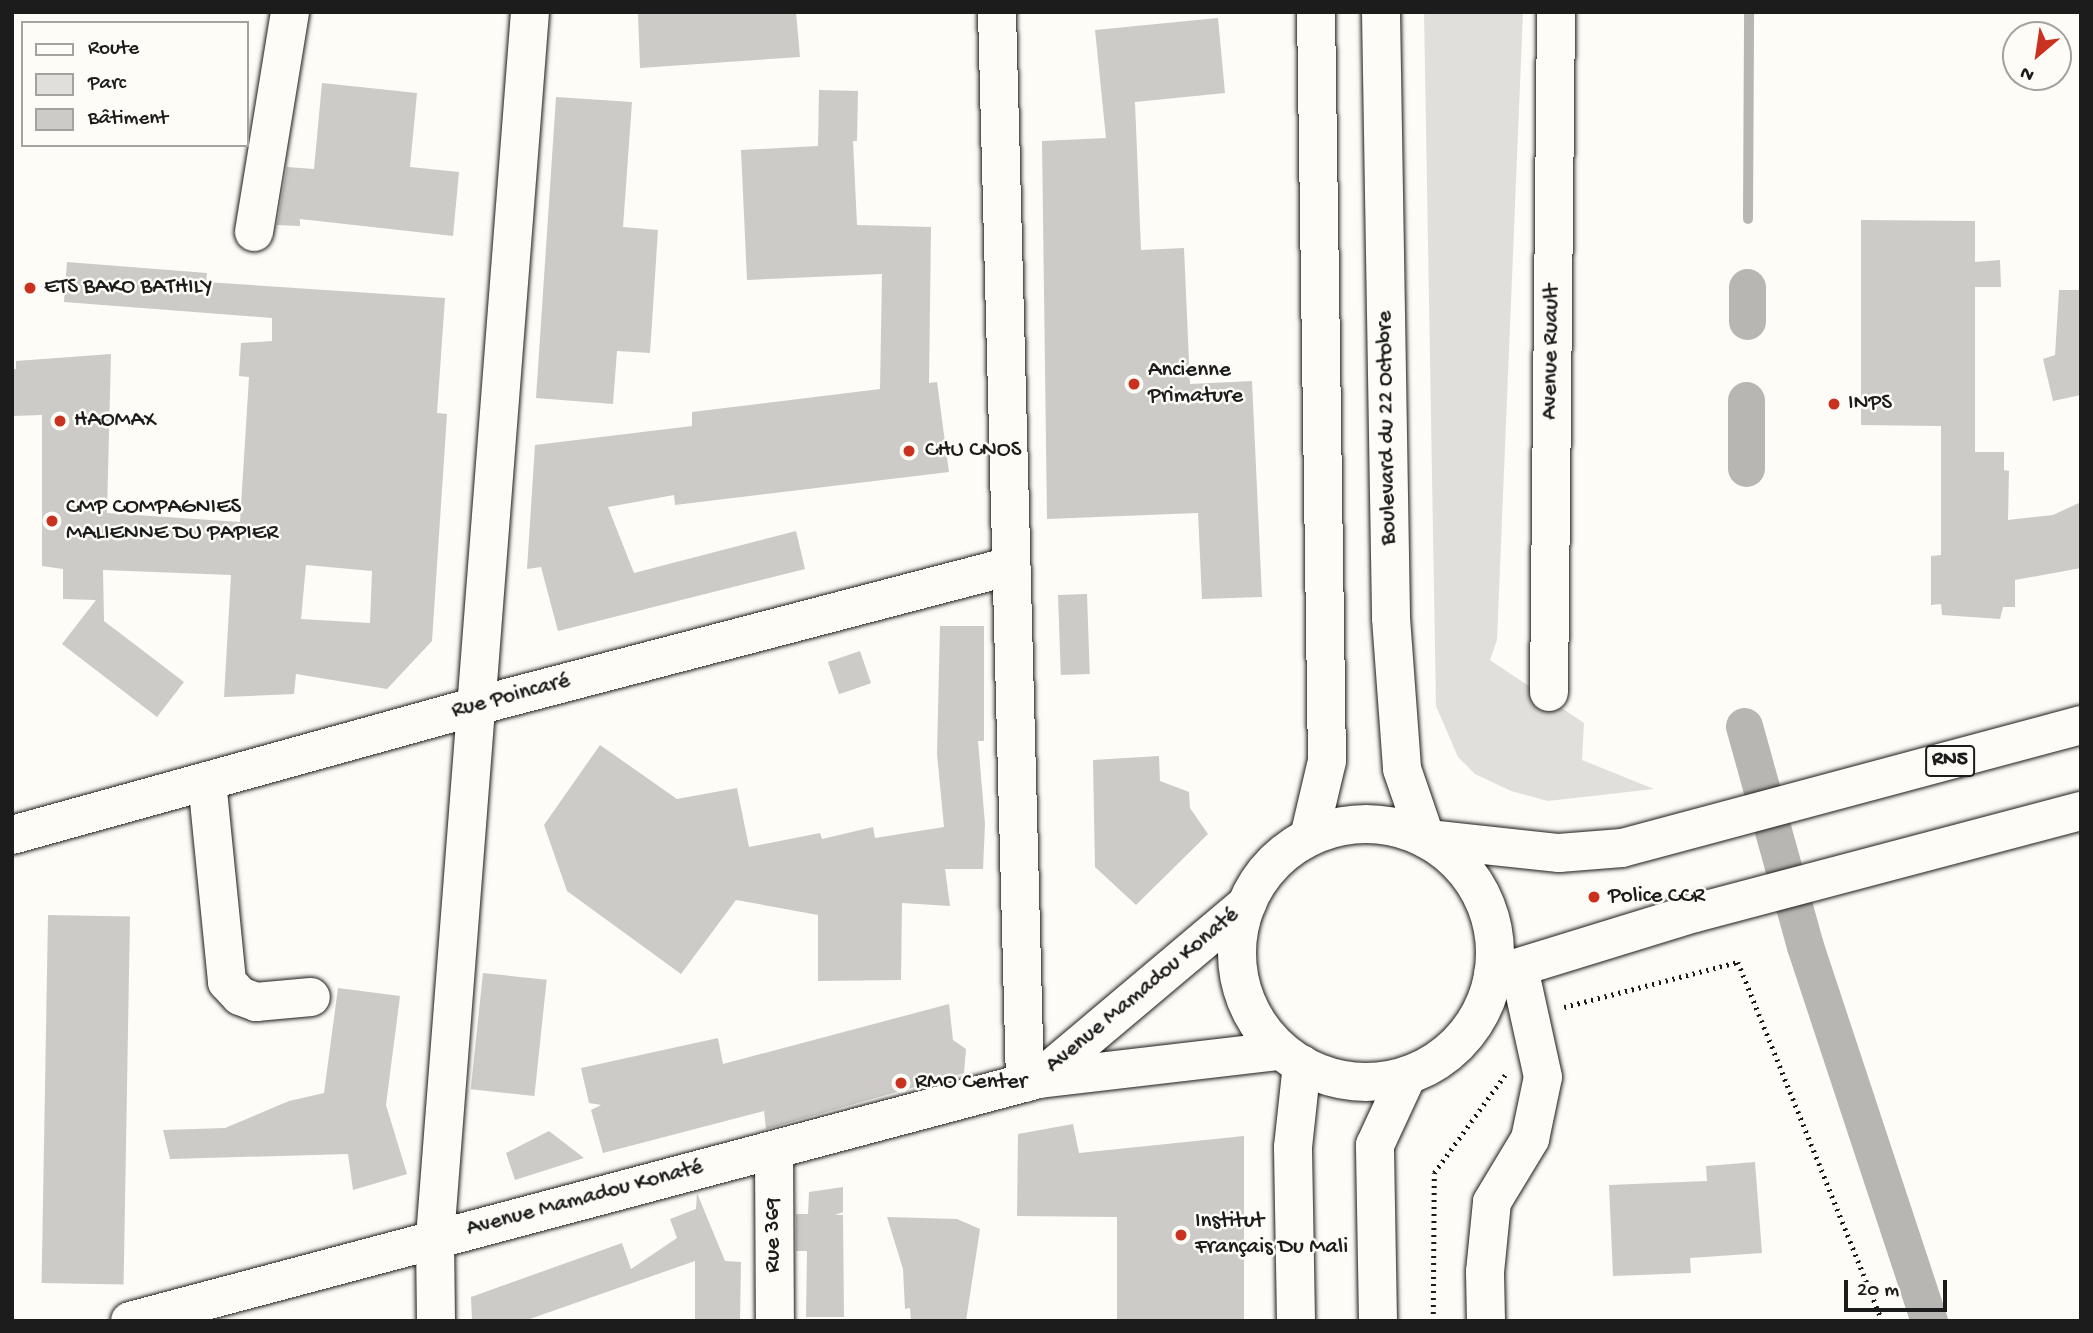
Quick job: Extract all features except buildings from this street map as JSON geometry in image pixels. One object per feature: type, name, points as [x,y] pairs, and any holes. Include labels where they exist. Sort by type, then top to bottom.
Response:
[{"type":"main road","points":[[254,232],[290,12]]},
{"type":"main road","points":[[436,1321],[435,1238],[480,705],[530,12]]},
{"type":"main road","points":[[997,12],[1012,566],[1032,1081]]},
{"type":"main road","points":[[1309,837],[1327,761],[1316,12]]},
{"type":"main road","name":"Boulevard du 22 Octobre","points":[[1381,12],[1391,618],[1402,769],[1426,839]]},
{"type":"main road","name":"Avenue Ruault","points":[[1549,692],[1556,12]]},
{"type":"main road","name":"Rue Poincaré","points":[[12,835],[480,705],[1012,566]]},
{"type":"main road","name":"RN5","points":[[1426,839],[1559,853],[1622,848],[1684,834],[2081,725]]},
{"type":"main road","points":[[207,781],[227,982],[240,996],[256,1002],[311,997]]},
{"type":"main road","points":[[1486,1321],[1485,1272],[1492,1202],[1530,1139],[1543,1077],[1534,1034],[1506,972],[1482,896],[1459,863],[1426,839],[1368,824],[1337,827],[1309,837],[1276,862],[1247,904],[1239,933],[1239,973],[1250,1018],[1291,1057],[1335,1077],[1371,1081],[1407,1076],[1438,1060],[1464,1037],[1506,972],[1695,913],[1847,870],[2081,811]]},
{"type":"main road","name":"Avenue Mamadou Konaté","points":[[1032,1081],[1247,904]]},
{"type":"main road","points":[[1291,1057],[1296,1321]]},
{"type":"main road","name":"Avenue Mamadou Konaté","points":[[130,1321],[1032,1081],[1291,1057]]},
{"type":"main road","points":[[1378,1321],[1375,1145],[1407,1076]]},
{"type":"main road","name":"Rue 369","points":[[774,1150],[775,1321]]},
{"type":"path","points":[[1433,1321],[1434,1173],[1552,1010],[1738,962],[1882,1321]]},
{"type":"green space","points":[[1424,12],[1523,12],[1497,640],[1490,660],[1584,723],[1582,760],[1654,789],[1548,801],[1511,791],[1475,774],[1458,757],[1436,706]]},
{"type":"waterway","points":[[1748,219],[1749,12]]},
{"type":"waterway","points":[[1747,287],[1747,321]]},
{"type":"waterway","points":[[1746,400],[1746,468]]},
{"type":"waterway","points":[[1744,726],[1805,946],[1929,1321]]},
{"type":"place","name":"ETS BAKO BATHILY","points":[[30,288]]},
{"type":"place","name":"Ancienne Primature","points":[[1134,384]]},
{"type":"place","name":"INPS","points":[[1834,404]]},
{"type":"place","name":"HAOMAX","points":[[60,421]]},
{"type":"place","name":"CHU CNOS","points":[[909,451]]},
{"type":"place","name":"CMP COMPAGNIES MALIENNE DU PAPIER","points":[[52,521]]},
{"type":"place","name":"Police CCR","points":[[1594,897]]},
{"type":"place","name":"RMO Center","points":[[901,1083]]},
{"type":"place","name":"Institut Français Du Mali","points":[[1181,1235]]}]
